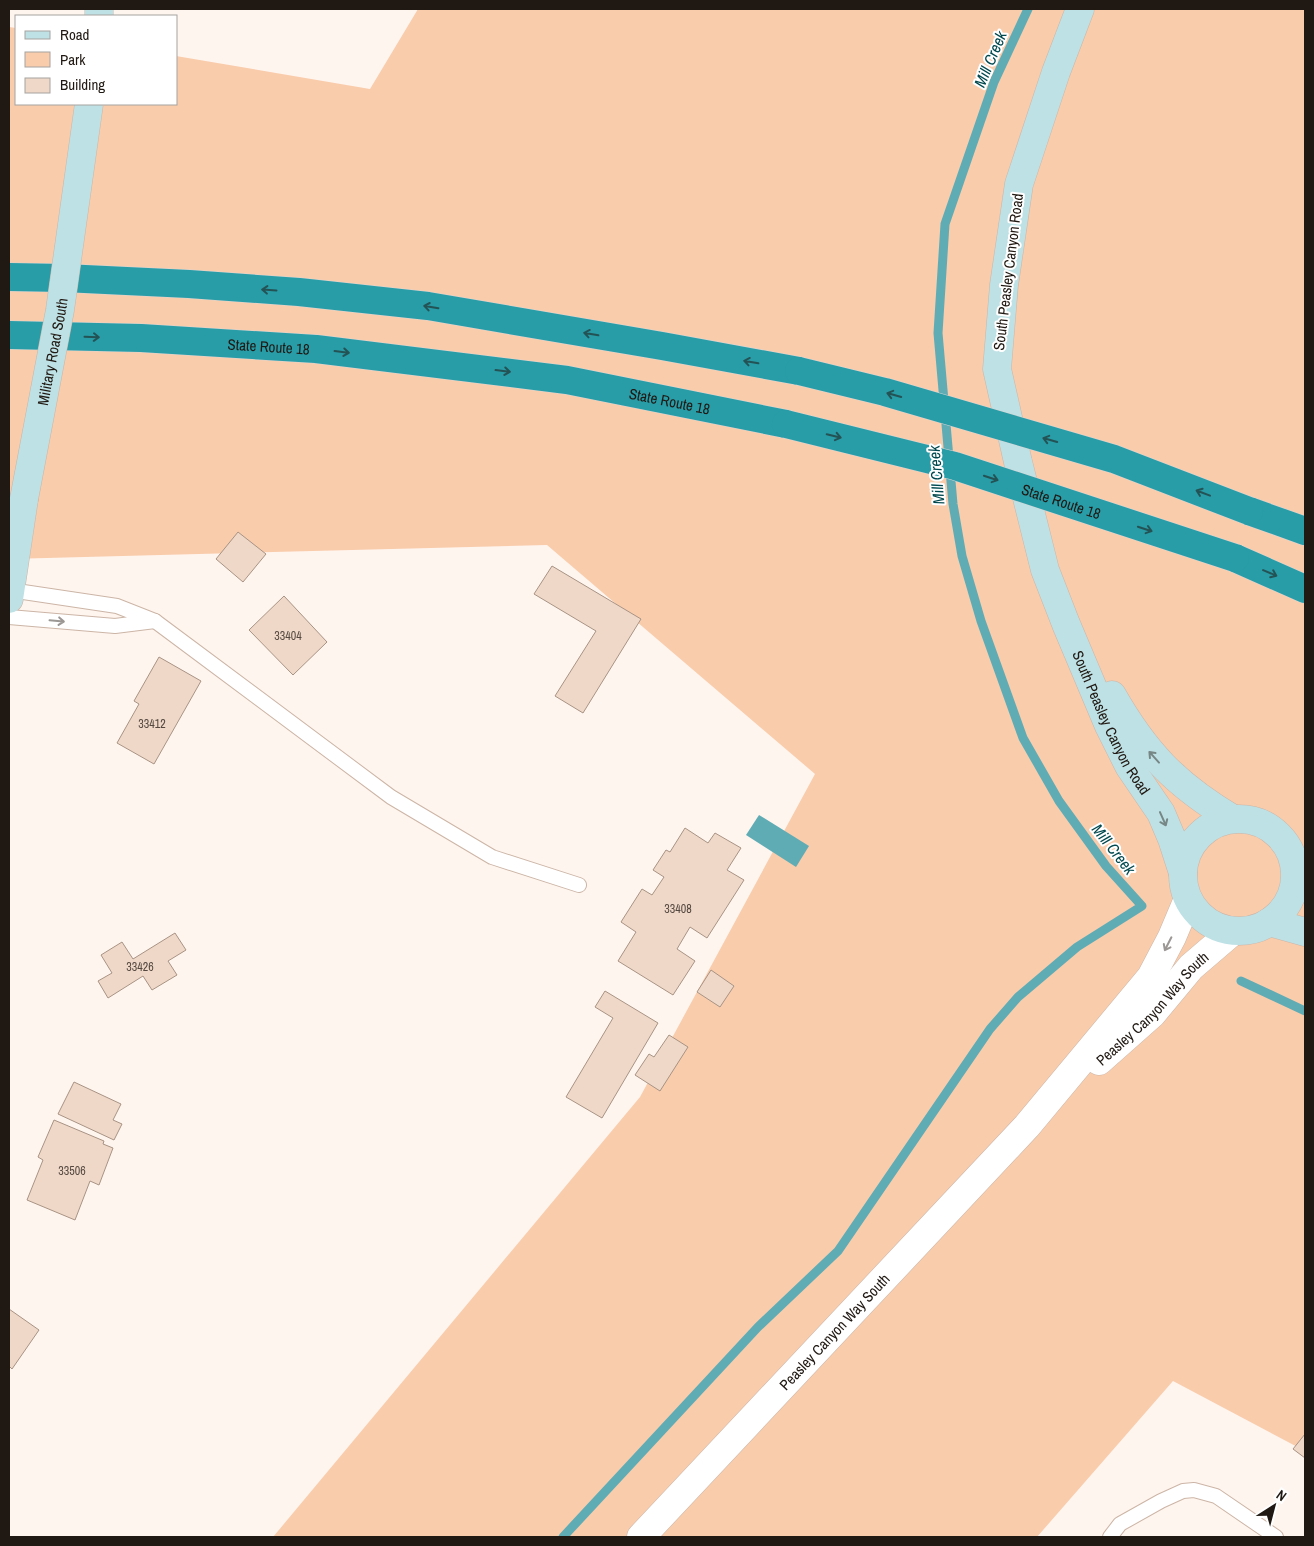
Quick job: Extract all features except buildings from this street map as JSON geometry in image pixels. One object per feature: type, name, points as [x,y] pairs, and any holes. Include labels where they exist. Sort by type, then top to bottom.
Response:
[{"type":"highway","points":[[9,276],[299,292],[428,306],[799,371],[885,392],[1114,459],[1305,531]]},
{"type":"highway","name":"State Route 18","points":[[9,335],[141,338],[316,349],[567,380],[786,424],[955,466],[1235,558],[1305,589]]},
{"type":"main road","name":"South Peasley Canyon Road","points":[[1080,9],[1056,72],[1019,184],[1004,285],[997,369],[1045,570],[1109,726],[1129,766],[1161,813],[1183,873]]},
{"type":"main road","name":"Military Road South","points":[[10,595],[24,498],[60,310],[89,105]]},
{"type":"main road","name":"South Peasley Canyon Road","points":[[1045,570],[1095,666],[1125,719],[1144,745],[1166,770],[1186,787],[1216,809],[1234,819]]},
{"type":"main road","points":[[1234,819],[1251,820],[1267,827],[1281,838],[1300,874],[1294,885],[1290,900],[1281,912],[1269,922],[1252,930],[1233,931],[1219,928],[1206,921],[1188,899],[1183,873],[1187,853],[1198,836],[1214,824],[1234,819]]},
{"type":"main road","points":[[1269,922],[1305,932]]},
{"type":"street","name":"Peasley Canyon Way South","points":[[641,1537],[1027,1126],[1151,977],[1172,937],[1188,899]]},
{"type":"street","name":"Peasley Canyon Way South","points":[[1027,1126],[1152,1014],[1191,967],[1233,931]]},
{"type":"lane","points":[[10,595],[117,606],[155,621],[391,797],[492,857],[579,885]]},
{"type":"lane","points":[[9,617],[115,626],[155,621]]},
{"type":"lane","points":[[1110,1537],[1120,1524],[1161,1501],[1183,1491],[1194,1490],[1216,1496],[1276,1537]]},
{"type":"green space","points":[[418,9],[1305,9],[1305,1451],[1173,1381],[1037,1537],[273,1537],[640,1097],[815,774],[547,545],[9,559],[9,27],[15,28],[15,105],[178,105],[178,56],[370,89]]},
{"type":"water","points":[[759,815],[809,846],[796,867],[746,835]]},
{"type":"waterway","name":"Mill Creek","points":[[563,1537],[758,1327],[838,1251],[990,1029],[1018,997],[1077,947],[1142,906],[1106,866],[1059,801],[1023,738],[981,621],[962,556],[953,504],[938,333],[945,224],[994,82],[1028,9]]},
{"type":"waterway","name":"Mill Creek","points":[[1241,981],[1305,1011]]}]
